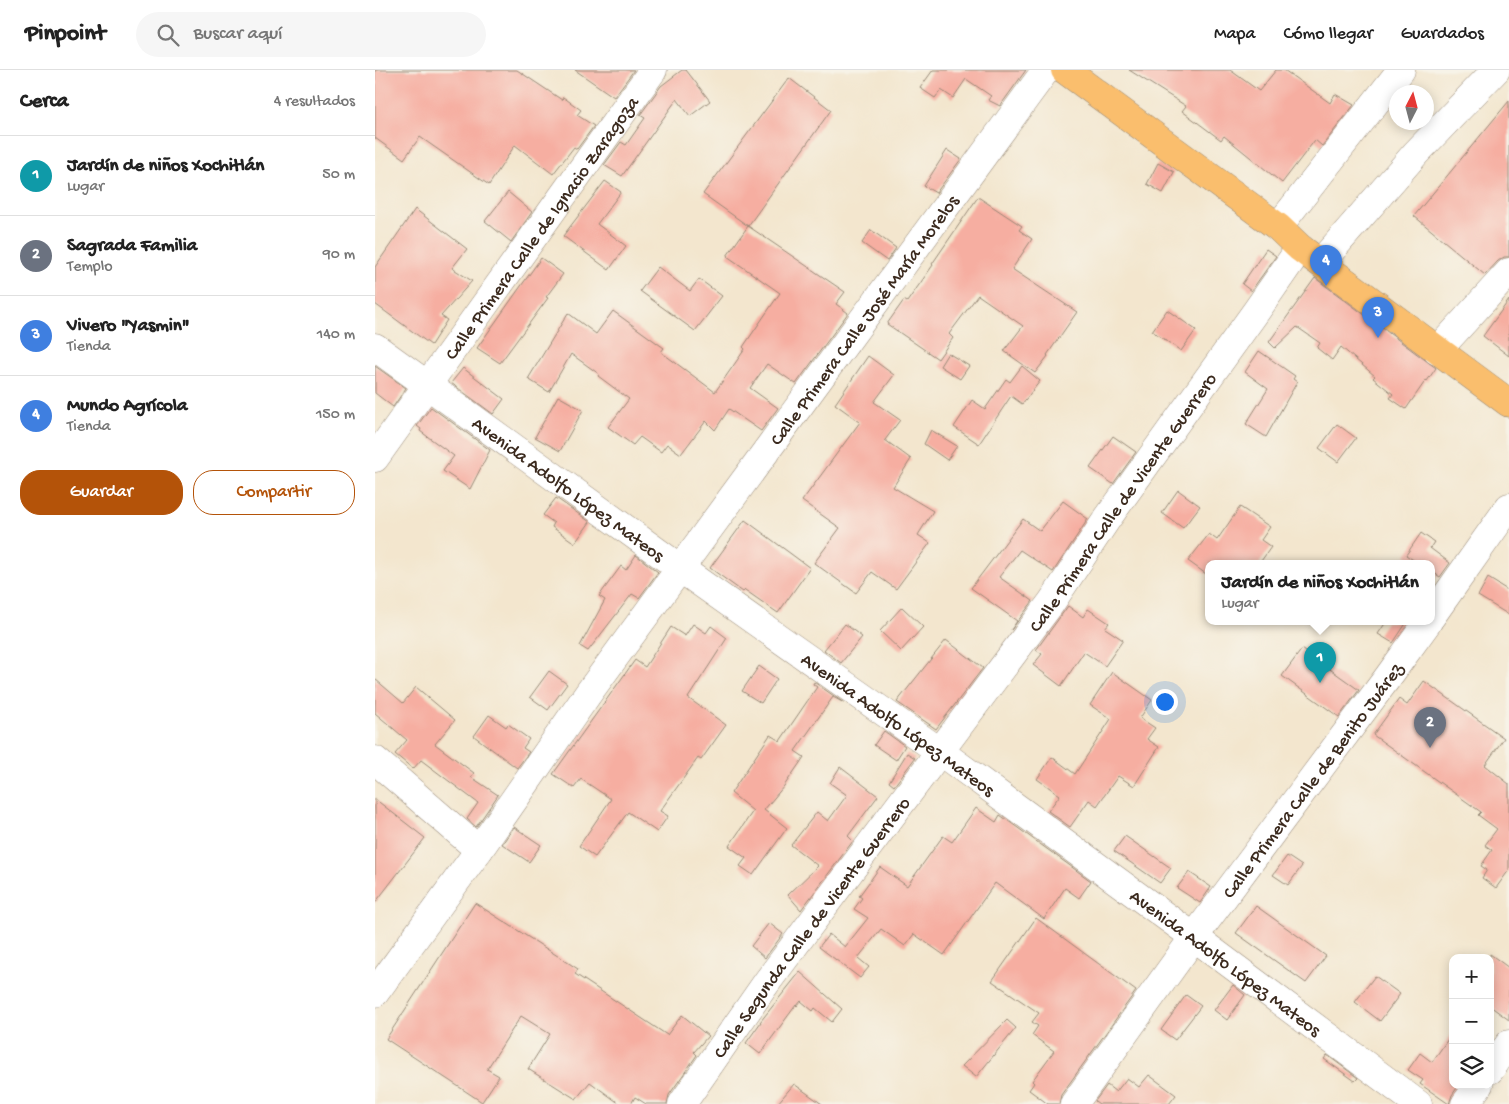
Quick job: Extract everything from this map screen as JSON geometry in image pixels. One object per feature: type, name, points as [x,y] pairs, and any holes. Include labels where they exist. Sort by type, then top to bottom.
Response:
[{"type":"main road","points":[[1065,70],[1278,227],[1310,255],[1509,403]]},
{"type":"street","name":"Calle Primera Calle de Ignacio Zaragoza","points":[[375,458],[653,70]]},
{"type":"street","name":"Calle Primera Calle José María Morelos","points":[[375,993],[591,691],[1046,70]]},
{"type":"street","points":[[1278,227],[1401,70]]},
{"type":"street","name":"Calle Primera Calle de Vicente Guerrero","points":[[939,751],[1051,603],[1107,519],[1257,310],[1310,255],[1416,153],[1496,70]]},
{"type":"street","points":[[1437,351],[1509,272]]},
{"type":"street","name":"Avenida Adolfo López Mateos","points":[[375,347],[681,569],[939,751],[1419,1104]]},
{"type":"street","points":[[1435,610],[1509,507]]},
{"type":"street","name":"Calle Primera Calle de Benito Juárez","points":[[1074,1104],[1194,937],[1425,625]]},
{"type":"street","name":"Calle Segunda Calle de Vicente Guerrero","points":[[683,1104],[767,982],[939,751]]},
{"type":"street","points":[[375,760],[479,850]]},
{"type":"street","points":[[1494,1065],[1509,1044]]},
{"type":"street","points":[[1465,1104],[1476,1089]]},
{"type":"building","points":[[375,70],[517,70],[562,100],[563,97],[581,110],[577,115],[594,126],[577,149],[574,147],[553,174],[515,145],[489,185],[420,137],[404,159],[375,138]]},
{"type":"building","points":[[575,70],[634,70],[614,97]]},
{"type":"building","points":[[682,70],[686,70],[710,101],[690,116],[677,99],[622,176],[604,165],[621,142],[626,145],[645,118],[640,115],[661,86]]},
{"type":"building","points":[[933,70],[1026,70],[1000,106],[988,100],[991,96],[966,79],[953,98],[941,90],[935,98],[920,88]]},
{"type":"building","points":[[1129,70],[1230,70],[1259,91],[1276,70],[1284,70],[1330,103],[1335,94],[1354,105],[1322,146],[1315,140],[1282,183],[1224,136],[1221,140],[1182,111],[1186,106]]},
{"type":"building","points":[[789,78],[831,110],[748,226],[703,194]]},
{"type":"building","points":[[1509,101],[1509,257],[1504,257],[1498,261],[1485,275],[1414,216]]},
{"type":"building","points":[[947,150],[961,159],[936,193],[924,186]]},
{"type":"building","points":[[1158,163],[1174,172],[1163,193],[1147,184]]},
{"type":"building","points":[[605,181],[621,192],[597,224],[626,246],[609,270],[563,236]]},
{"type":"building","points":[[508,192],[532,212],[511,242],[485,221]]},
{"type":"building","points":[[978,197],[1022,226],[1019,230],[1032,239],[1012,269],[1077,312],[1035,373],[1004,351],[1023,326],[978,295],[949,334],[953,338],[938,359],[887,324],[904,300],[907,302]]},
{"type":"building","points":[[415,209],[467,249],[452,268],[472,281],[441,316],[447,320],[431,345],[375,304],[375,267]]},
{"type":"building","points":[[748,226],[845,292],[836,304],[848,313],[796,384],[767,364],[750,388],[778,408],[761,431],[729,409],[715,430],[706,421],[681,454],[667,444],[661,452],[640,437],[633,445],[608,427],[629,399],[571,354],[549,392],[528,379],[568,313],[596,334],[613,311],[664,348],[661,352],[715,392],[780,293],[727,256]]},
{"type":"building","points":[[871,230],[896,248],[887,261],[862,243]]},
{"type":"building","points":[[1266,249],[1276,256],[1251,291],[1242,284]]},
{"type":"building","points":[[541,258],[563,274],[546,297],[548,298],[500,363],[477,348]]},
{"type":"building","points":[[658,267],[690,291],[699,279],[722,296],[695,331],[640,291]]},
{"type":"building","points":[[1315,278],[1436,368],[1406,409],[1390,398],[1393,394],[1373,378],[1375,376],[1341,347],[1332,360],[1317,348],[1320,343],[1297,327],[1275,348],[1269,342]]},
{"type":"building","points":[[1509,300],[1509,356],[1483,336]]},
{"type":"building","points":[[1167,310],[1196,330],[1181,351],[1152,331]]},
{"type":"building","points":[[1259,351],[1295,376],[1293,379],[1297,382],[1266,437],[1246,424],[1268,389],[1245,372]]},
{"type":"building","points":[[948,353],[969,366],[960,379],[940,366]]},
{"type":"building","points":[[868,356],[894,375],[874,402],[900,420],[885,440],[911,459],[893,487],[933,511],[918,535],[930,543],[896,589],[872,572],[856,593],[814,563],[840,528],[802,501],[860,422],[835,404]]},
{"type":"building","points":[[375,366],[406,388],[393,407],[375,393]]},
{"type":"building","points":[[1022,366],[1040,381],[1022,404],[1011,396],[979,444],[954,427],[972,400],[985,409],[1006,379],[1010,382]]},
{"type":"building","points":[[463,368],[504,399],[493,414],[451,383]]},
{"type":"building","points":[[558,396],[583,410],[560,451],[535,437]]},
{"type":"building","points":[[431,407],[490,450],[470,489],[443,471],[454,456],[420,431],[421,429],[417,426]]},
{"type":"building","points":[[1337,424],[1356,438],[1338,462],[1319,448]]},
{"type":"building","points":[[931,430],[957,446],[947,460],[924,444]]},
{"type":"building","points":[[1113,436],[1136,452],[1113,484],[1090,468]]},
{"type":"building","points":[[1178,490],[1200,506],[1183,528],[1162,513]]},
{"type":"building","points":[[556,498],[590,522],[575,543],[552,527],[554,523],[543,515]]},
{"type":"building","points":[[1063,501],[1088,519],[1053,572],[1020,550],[999,577],[1033,601],[1011,630],[1017,621],[971,588],[1023,519],[1040,531]]},
{"type":"building","points":[[1240,507],[1270,527],[1261,540],[1271,547],[1262,560],[1205,560],[1205,573],[1188,561],[1209,534],[1217,540]]},
{"type":"building","points":[[745,520],[810,568],[778,613],[745,590],[743,592],[710,568]]},
{"type":"building","points":[[1421,533],[1434,542],[1430,548],[1450,563],[1440,577],[1435,574],[1435,560],[1413,560],[1406,555]]},
{"type":"building","points":[[636,555],[658,572],[639,598],[632,594],[588,651],[580,646],[605,600],[599,596],[621,566],[626,570]]},
{"type":"building","points":[[1488,578],[1509,591],[1509,615],[1478,596]]},
{"type":"building","points":[[1068,606],[1083,617],[1088,609],[1109,623],[1105,628],[1123,640],[1105,666],[1084,652],[1061,686],[1033,665],[1042,654],[1036,650]]},
{"type":"building","points":[[902,607],[923,627],[901,651],[880,631]]},
{"type":"building","points":[[693,624],[706,633],[711,626],[727,638],[688,698],[726,725],[701,760],[698,758],[660,811],[668,816],[657,832],[628,812],[595,857],[579,846],[611,799],[581,779],[574,788],[553,774],[635,660],[645,667],[671,627],[685,636]]},
{"type":"building","points":[[845,624],[862,637],[841,663],[824,650]]},
{"type":"building","points":[[1384,625],[1405,625],[1393,643],[1378,634]]},
{"type":"building","points":[[946,640],[983,668],[936,729],[897,702]]},
{"type":"building","points":[[1302,649],[1359,690],[1339,717],[1282,676]]},
{"type":"building","points":[[759,666],[777,679],[761,703],[742,691]]},
{"type":"building","points":[[549,671],[567,684],[548,710],[530,697]]},
{"type":"building","points":[[1112,672],[1152,700],[1140,718],[1155,728],[1147,739],[1159,747],[1134,786],[1118,776],[1097,806],[1089,800],[1070,827],[1048,811],[1060,795],[1037,779],[1052,757],[1075,774],[1111,719],[1090,705]]},
{"type":"building","points":[[375,679],[403,703],[416,687],[455,720],[435,744],[474,773],[471,777],[498,795],[476,827],[467,819],[478,803],[421,760],[413,769],[395,754],[407,740],[375,713]]},
{"type":"building","points":[[1424,681],[1504,738],[1485,765],[1509,784],[1509,870],[1496,888],[1482,878],[1487,870],[1481,866],[1492,850],[1485,845],[1497,829],[1478,815],[1481,812],[1373,735],[1399,699],[1407,705]]},
{"type":"building","points":[[814,682],[844,703],[833,697],[795,751],[804,757],[784,786],[764,810],[787,828],[753,875],[740,866],[746,858],[729,846],[753,811],[731,793],[770,735],[780,741],[817,687],[813,684]]},
{"type":"building","points":[[489,715],[506,727],[508,724],[529,739],[523,748],[529,752],[517,768],[474,736]]},
{"type":"building","points":[[884,731],[905,746],[896,760],[874,745]]},
{"type":"building","points":[[907,753],[915,758],[894,786],[889,782]]},
{"type":"building","points":[[840,767],[878,796],[848,836],[853,841],[801,910],[788,895],[818,866],[791,845],[817,812],[828,821],[847,795],[830,783]]},
{"type":"building","points":[[375,799],[425,838],[375,903]]},
{"type":"building","points":[[976,808],[996,822],[1000,815],[1091,881],[1079,898],[1065,888],[1044,919],[995,883],[944,955],[914,934],[905,946],[881,929],[858,958],[869,967],[860,978],[819,947],[829,934],[845,947],[868,918],[854,909],[862,898],[859,896],[880,867],[907,886],[943,836],[952,842]]},
{"type":"building","points":[[514,827],[541,845],[529,862],[502,844]]},
{"type":"building","points":[[1125,836],[1171,868],[1160,883],[1114,851]]},
{"type":"building","points":[[1287,856],[1302,866],[1288,885],[1273,875]]},
{"type":"building","points":[[1189,872],[1211,887],[1200,903],[1177,888]]},
{"type":"building","points":[[475,903],[578,969],[575,974],[667,1035],[682,1015],[708,1036],[694,1052],[697,1055],[669,1095],[667,1104],[646,1104],[635,1097],[631,1104],[620,1104],[590,1082],[576,1099],[528,1069],[550,1034],[521,1016],[487,1069],[499,1076],[482,1102],[386,1039]]},
{"type":"building","points":[[1256,906],[1326,956],[1306,983],[1236,933]]},
{"type":"building","points":[[1036,918],[1136,991],[1061,1095],[1059,1104],[1048,1104],[1029,1090],[1034,1083],[1032,1081],[1054,1051],[1032,1035],[1038,1026],[1032,1022],[1039,1013],[992,981]]},
{"type":"building","points":[[769,923],[783,934],[765,958],[751,946]]},
{"type":"building","points":[[1494,957],[1509,968],[1509,1020],[1494,1009]]},
{"type":"building","points":[[800,972],[842,1009],[832,1022],[815,1008],[813,1011],[801,1001],[796,1005],[760,1054],[746,1043],[760,1022]]},
{"type":"building","points":[[1375,976],[1400,994],[1380,1021],[1355,1002]]},
{"type":"building","points":[[1233,985],[1245,995],[1227,1020],[1214,1010]]},
{"type":"building","points":[[1186,995],[1201,1006],[1175,1040],[1161,1030]]},
{"type":"building","points":[[1007,1020],[1016,1028],[976,1077],[962,1066]]},
{"type":"building","points":[[1449,1038],[1449,1089],[1456,1089],[1449,1104],[1420,1084],[1423,1080],[1408,1070],[1420,1053],[1432,1062]]},
{"type":"building","points":[[1327,1055],[1358,1078],[1355,1081],[1324,1059]]},
{"type":"building","points":[[1149,1075],[1176,1095],[1169,1104],[1099,1104],[1095,1101],[1107,1085],[1116,1092],[1127,1078],[1139,1087]]},
{"type":"building","points":[[794,1084],[822,1104],[777,1104]]},
{"type":"place","name":"Mundo Agrícola","points":[[1326,286]]},
{"type":"place","name":"Vivero \"Yasmin\"","points":[[1378,338]]},
{"type":"place","name":"Jardín de niños Xochitlán","points":[[1320,683]]},
{"type":"place","name":"Sagrada Familia","points":[[1430,748]]}]
